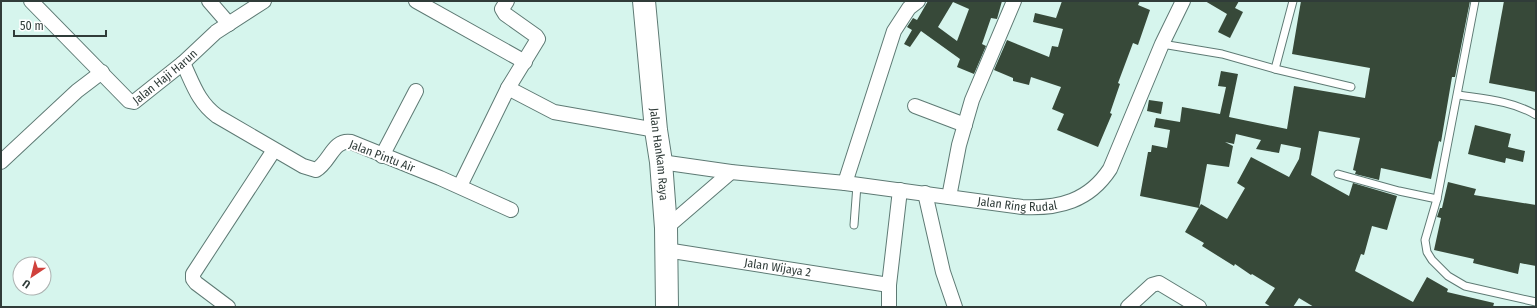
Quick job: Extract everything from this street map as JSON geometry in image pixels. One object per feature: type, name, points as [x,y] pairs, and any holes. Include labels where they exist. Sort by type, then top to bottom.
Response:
[{"type":"main road","name":"Jalan Hankam Raya","points":[[644,1],[656,130],[661,162],[666,228],[667,307]]},
{"type":"street","points":[[1,161],[77,91],[102,72],[31,1]]},
{"type":"street","points":[[208,1],[229,24]]},
{"type":"street","name":"Jalan Haji Harun","points":[[102,72],[129,101],[134,102],[184,63],[216,32],[264,1]]},
{"type":"street","points":[[416,1],[525,62]]},
{"type":"street","points":[[460,186],[508,88],[538,40],[536,36],[505,14],[502,9],[507,1]]},
{"type":"street","points":[[851,184],[894,31],[909,8],[918,1]]},
{"type":"street","points":[[949,197],[959,145],[972,100],[1014,1]]},
{"type":"street","name":"Jalan Ring Rudal","points":[[661,162],[730,172],[925,193],[1022,207],[1041,208],[1080,198],[1090,192],[1110,169],[1162,44],[1183,1]]},
{"type":"street","name":"Jalan Pintu Air","points":[[184,63],[200,101],[208,110],[303,166],[316,170],[327,161],[337,144],[341,142],[351,142],[382,156],[460,186],[511,210]]},
{"type":"street","points":[[508,88],[554,112],[656,130]]},
{"type":"street","points":[[382,156],[416,91]]},
{"type":"street","points":[[915,106],[965,125]]},
{"type":"street","points":[[228,307],[196,283],[193,279],[193,274],[274,150]]},
{"type":"street","points":[[666,228],[730,172]]},
{"type":"street","points":[[889,307],[889,285],[900,190]]},
{"type":"street","points":[[925,193],[943,272],[955,307]]},
{"type":"street","name":"Jalan Wijaya 2","points":[[666,250],[889,285]]},
{"type":"street","points":[[1128,307],[1152,285],[1159,284],[1192,305]]},
{"type":"lane","points":[[1275,69],[1293,1]]},
{"type":"lane","points":[[1475,1],[1437,199],[1425,240],[1427,252],[1432,260],[1448,276],[1465,286],[1536,302]]},
{"type":"lane","points":[[1162,44],[1222,54],[1275,69],[1351,87]]},
{"type":"lane","points":[[1458,95],[1502,102],[1529,111],[1536,115]]},
{"type":"lane","points":[[1338,174],[1399,191],[1437,199]]},
{"type":"lane","points":[[851,184],[854,225]]},
{"type":"building","points":[[928,1],[1002,1],[997,19],[991,18],[982,44],[986,46],[974,74],[957,67],[960,59],[921,31],[910,47],[904,44],[912,30],[907,27],[913,18],[917,20]],"holes":[[[953,2],[969,9],[957,41],[938,27]]]},
{"type":"building","points":[[1062,1],[1140,1],[1138,5],[1150,10],[1138,45],[1133,43],[1118,83],[1120,84],[1110,113],[1112,114],[1098,147],[1057,130],[1064,114],[1052,109],[1061,87],[1031,77],[1029,85],[1013,81],[1013,78],[994,70],[1007,40],[1049,57],[1052,46],[1058,47],[1063,29],[1033,22],[1035,13],[1056,18]]},
{"type":"building","points":[[1205,1],[1239,1],[1235,8],[1243,12],[1230,38],[1218,32],[1227,14]]},
{"type":"building","points":[[1301,1],[1470,1],[1455,77],[1452,77],[1441,142],[1439,141],[1431,179],[1381,168],[1379,180],[1355,174],[1356,171],[1353,170],[1360,138],[1319,131],[1311,175],[1349,196],[1353,183],[1397,196],[1387,230],[1372,226],[1364,255],[1361,254],[1355,271],[1413,302],[1427,277],[1448,289],[1447,292],[1494,303],[1493,307],[1314,307],[1299,298],[1293,307],[1271,307],[1265,303],[1275,288],[1252,274],[1251,275],[1235,264],[1234,266],[1202,246],[1204,243],[1185,232],[1199,208],[1140,196],[1148,152],[1151,152],[1152,145],[1167,148],[1170,130],[1154,127],[1156,118],[1180,122],[1182,107],[1220,114],[1226,87],[1218,86],[1221,71],[1238,74],[1229,117],[1287,129],[1294,86],[1365,98],[1370,68],[1292,54]],"holes":[[[1236,134],[1261,140],[1256,149],[1279,153],[1281,144],[1301,148],[1299,159],[1289,177],[1251,157],[1237,183],[1245,188],[1227,219],[1201,204],[1199,207],[1207,164],[1229,167],[1233,146],[1225,142],[1234,144]]]},
{"type":"building","points":[[1504,1],[1536,1],[1536,92],[1489,83]]},
{"type":"building","points":[[1149,100],[1163,102],[1161,114],[1147,111]]},
{"type":"building","points":[[1475,125],[1511,134],[1508,147],[1525,151],[1523,162],[1506,158],[1505,163],[1468,154]]},
{"type":"building","points":[[1448,182],[1476,189],[1474,195],[1536,205],[1536,266],[1520,263],[1518,274],[1473,263],[1474,259],[1434,250],[1441,218],[1437,217],[1440,208],[1442,208]]}]
